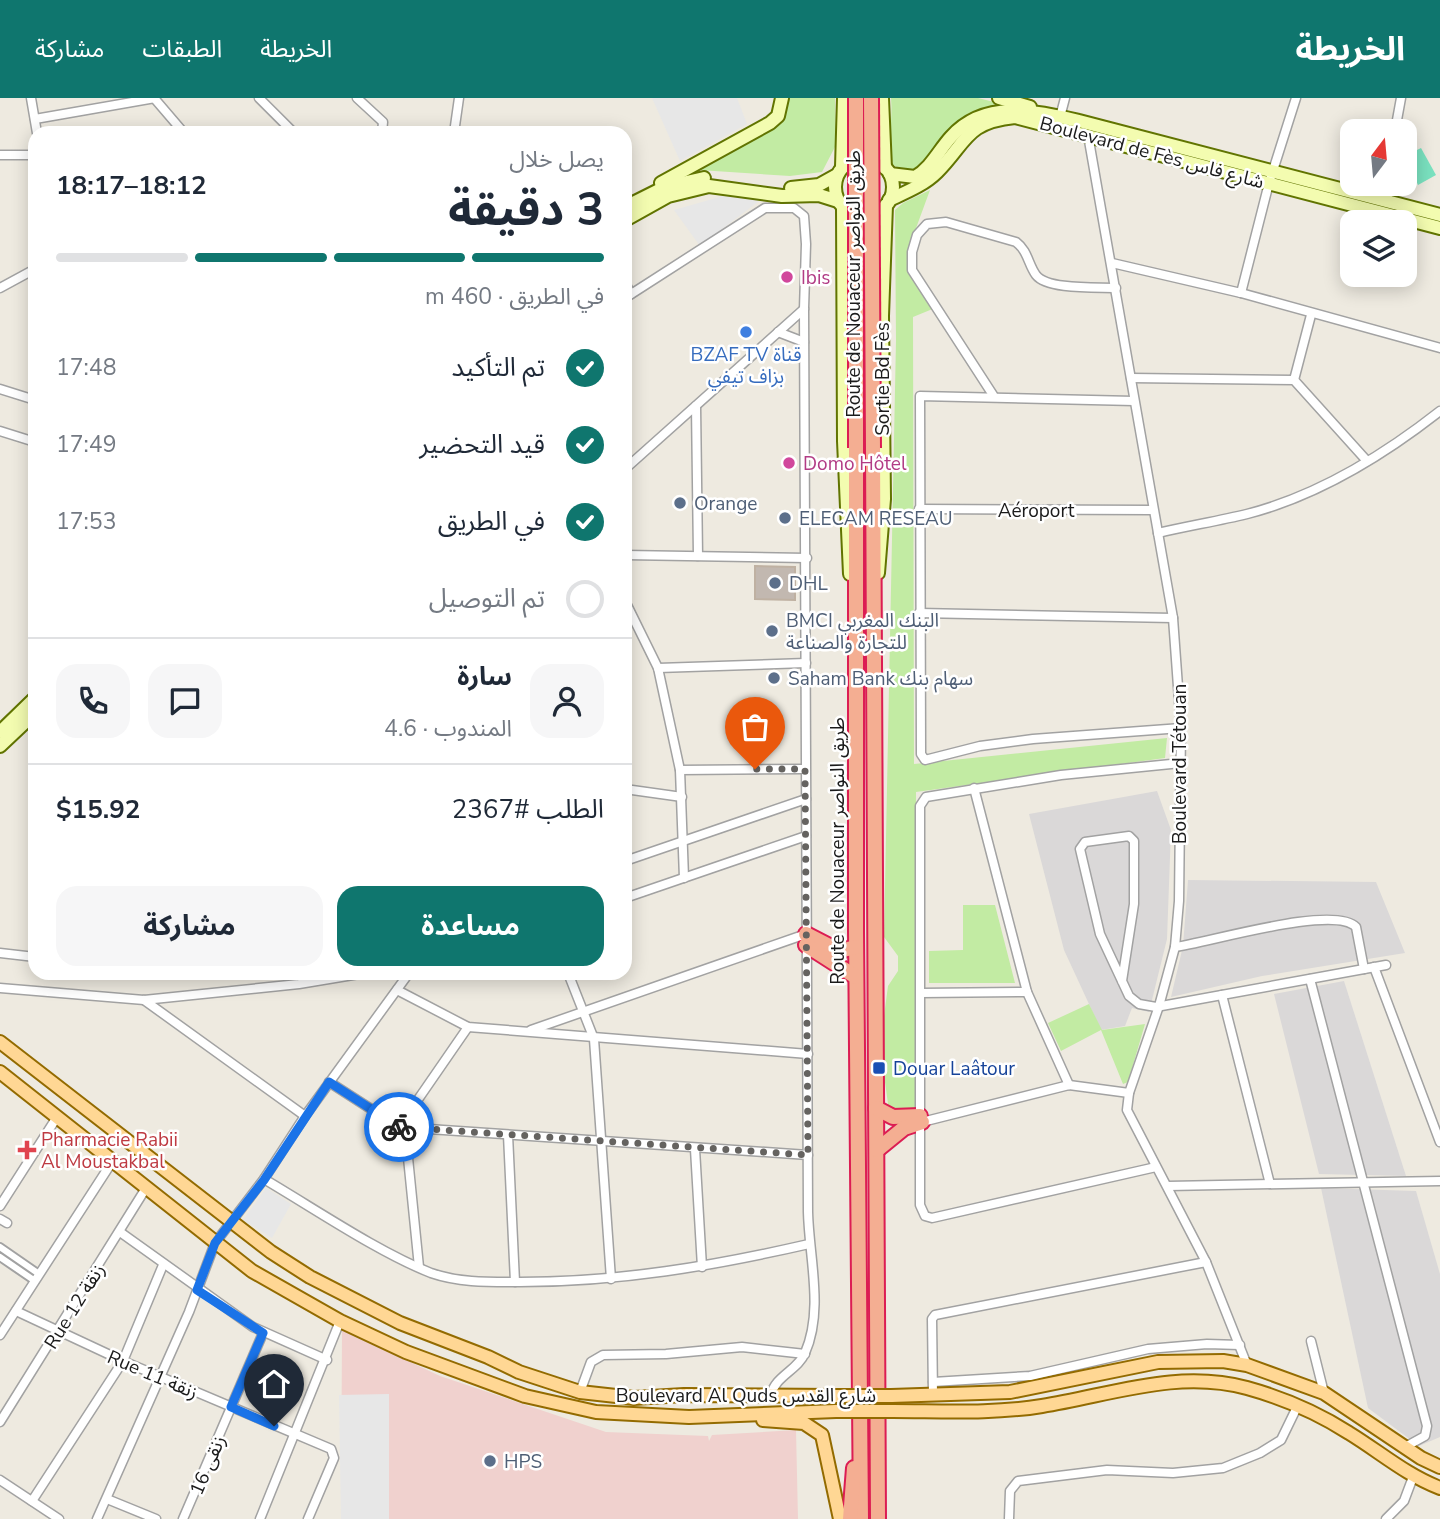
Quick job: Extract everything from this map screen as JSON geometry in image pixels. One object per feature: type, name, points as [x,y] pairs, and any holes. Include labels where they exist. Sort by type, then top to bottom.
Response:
[{"type":"highway","name":"Route de Nouaceur طريق النواصر","points":[[856,98],[856,977],[861,1519]]},
{"type":"highway","name":"Route de Nouaceur طريق النواصر","points":[[878,101],[873,448],[878,1519]]},
{"type":"highway","points":[[803,939],[839,951],[856,947]]},
{"type":"highway","points":[[803,939],[856,977]]},
{"type":"highway","points":[[876,1108],[892,1117],[927,1118]]},
{"type":"highway","points":[[877,1150],[904,1128],[927,1118]]},
{"type":"highway","points":[[850,1519],[853,1471],[861,1437]]},
{"type":"main road","points":[[632,204],[673,175],[770,123],[778,116],[782,98]]},
{"type":"main road","points":[[844,98],[839,171],[834,188],[840,204],[844,441],[850,566],[856,598]]},
{"type":"main road","points":[[999,98],[1040,112]]},
{"type":"main road","points":[[632,216],[668,195],[709,186],[782,196],[819,195],[865,216],[888,203],[892,190],[878,101]]},
{"type":"main road","name":"Boulevard de Fès شارع فاس","points":[[887,171],[910,178],[920,174],[958,129],[981,116],[1001,111],[1040,112],[1440,228]]},
{"type":"main road","name":"Boulevard de Fès شارع فاس","points":[[888,203],[930,178],[959,142],[986,123],[1015,117],[1440,215]]},
{"type":"main road","points":[[646,196],[696,179],[728,179],[795,188],[819,185],[853,160],[867,158],[887,171]]},
{"type":"main road","name":"Sortie Bd Fès","points":[[874,594],[882,547],[884,499],[882,316],[888,203]]},
{"type":"main road","points":[[0,732],[28,705]]},
{"type":"main road","points":[[0,746],[28,720]]},
{"type":"main road","name":"Boulevard Al Quds شارع القدس","points":[[0,1042],[231,1223],[310,1277],[400,1323],[519,1372],[580,1392],[634,1398],[891,1396],[1010,1392],[1158,1362],[1223,1361],[1247,1365],[1324,1392],[1405,1447],[1440,1467]]},
{"type":"main road","name":"Boulevard Al Quds شارع القدس","points":[[0,1072],[252,1271],[340,1321],[479,1381],[584,1410],[629,1416],[1018,1409],[1121,1388],[1184,1381],[1244,1387],[1297,1405],[1347,1431],[1413,1477],[1440,1488]]},
{"type":"main road","points":[[750,1415],[769,1422],[804,1423],[822,1435],[840,1519]]},
{"type":"street","points":[[32,98],[36,126]]},
{"type":"street","points":[[35,119],[155,98],[178,126]]},
{"type":"street","points":[[259,98],[287,126]]},
{"type":"street","points":[[357,98],[382,120],[382,126]]},
{"type":"street","points":[[455,126],[459,98]]},
{"type":"street","points":[[1060,117],[1065,98]]},
{"type":"street","points":[[1241,293],[1270,177],[1296,98]]},
{"type":"street","points":[[1397,119],[1401,98]]},
{"type":"street","name":"Boulevard Tétouan","points":[[1088,135],[1173,618],[1181,728],[1179,901],[1175,947],[1159,1006],[1129,1093],[1127,1110],[1206,1262],[1247,1365]]},
{"type":"street","points":[[0,155],[28,155]]},
{"type":"street","points":[[1387,201],[1388,196]]},
{"type":"street","points":[[632,293],[765,208],[788,206],[799,210],[806,224],[806,836],[803,939],[809,1244],[814,1319],[805,1354],[775,1386],[771,1395]]},
{"type":"street","points":[[993,396],[912,270],[914,244],[922,227],[936,221],[946,222],[1016,242],[1024,249],[1036,274],[1047,282],[1116,288]]},
{"type":"street","points":[[1112,262],[1241,293],[1440,348]]},
{"type":"street","points":[[0,288],[28,273]]},
{"type":"street","points":[[632,463],[804,309]]},
{"type":"street","points":[[1294,380],[1311,314]]},
{"type":"street","points":[[778,332],[804,342]]},
{"type":"street","points":[[1131,378],[1294,380],[1367,461]]},
{"type":"street","points":[[0,389],[28,398]]},
{"type":"street","points":[[1134,401],[920,396],[921,754],[925,760],[980,746],[1033,739],[1181,728]]},
{"type":"street","points":[[696,405],[698,556]]},
{"type":"street","points":[[1158,533],[1276,504],[1313,489],[1367,461],[1440,411]]},
{"type":"street","points":[[0,431],[28,440]]},
{"type":"street","name":"Aéroport","points":[[919,509],[1153,510]]},
{"type":"street","points":[[632,555],[807,558]]},
{"type":"street","points":[[919,613],[1173,618]]},
{"type":"street","points":[[632,615],[658,668],[680,770],[684,878]]},
{"type":"street","points":[[658,668],[806,663]]},
{"type":"street","points":[[1156,1167],[932,1217],[925,1216],[920,1205],[927,1118],[920,993],[920,806],[926,797],[974,788],[1181,763]]},
{"type":"street","points":[[680,770],[805,769]]},
{"type":"street","points":[[974,788],[1027,992],[1069,1085]]},
{"type":"street","points":[[632,790],[682,797]]},
{"type":"street","points":[[632,859],[806,799]]},
{"type":"street","points":[[632,896],[806,836]]},
{"type":"street","points":[[1122,981],[1134,904],[1135,841],[1129,836],[1084,842],[1080,846],[1100,934],[1122,981],[1135,1002],[1159,1006],[1386,965]]},
{"type":"street","points":[[1175,947],[1282,925],[1343,920],[1356,927],[1364,969]]},
{"type":"street","points":[[528,1031],[803,939]]},
{"type":"street","points":[[0,953],[28,956]]},
{"type":"street","points":[[1374,967],[1440,1142]]},
{"type":"street","points":[[1310,979],[1427,1426],[1424,1436],[1405,1447]]},
{"type":"street","points":[[0,988],[144,1000],[323,980]]},
{"type":"street","points":[[97,1519],[161,1377],[215,1243],[264,1180],[305,1116],[404,980]]},
{"type":"street","points":[[571,980],[594,1039],[611,1279]]},
{"type":"street","points":[[397,990],[468,1027],[807,1054]]},
{"type":"street","points":[[920,993],[1027,992]]},
{"type":"street","points":[[1222,995],[1270,1184]]},
{"type":"street","points":[[144,1000],[305,1116]]},
{"type":"street","points":[[419,1267],[402,1127],[468,1027]]},
{"type":"street","points":[[329,1082],[402,1127],[808,1155]]},
{"type":"street","points":[[927,1118],[1069,1085],[1129,1093]]},
{"type":"street","points":[[0,1204],[57,1117]]},
{"type":"street","points":[[508,1135],[515,1282]]},
{"type":"street","points":[[695,1149],[702,1267]]},
{"type":"street","points":[[0,1335],[112,1162]]},
{"type":"street","points":[[264,1180],[419,1267],[471,1281],[611,1279],[702,1267],[809,1244]]},
{"type":"street","points":[[1168,1186],[1440,1181]]},
{"type":"street","name":"Rue 12 زنقة","points":[[0,1422],[146,1188]]},
{"type":"street","points":[[120,1232],[197,1290],[263,1333],[327,1360]]},
{"type":"street","points":[[0,1247],[37,1277]]},
{"type":"street","points":[[0,1257],[37,1277]]},
{"type":"street","points":[[933,1395],[932,1319],[935,1315],[1206,1262]]},
{"type":"street","points":[[32,1501],[123,1361],[163,1265]]},
{"type":"street","name":"Rue 11 زنقة","points":[[16,1311],[123,1361],[331,1449],[334,1458],[308,1519]]},
{"type":"street","points":[[260,1519],[327,1360],[340,1321]]},
{"type":"street","name":"زنقى 16","points":[[183,1519],[263,1333]]},
{"type":"street","points":[[1311,1341],[1324,1392]]},
{"type":"street","points":[[933,1382],[1030,1376],[1148,1349],[1207,1344],[1240,1345]]},
{"type":"street","points":[[580,1392],[591,1362],[603,1355],[666,1354],[742,1347],[805,1354]]},
{"type":"street","points":[[1009,1519],[1010,1490],[1018,1480],[1107,1470],[1197,1472],[1240,1462],[1281,1440],[1297,1405]]},
{"type":"street","points":[[1386,1519],[1398,1509],[1413,1477]]},
{"type":"street","points":[[0,1480],[60,1519]]},
{"type":"street","points":[[107,1499],[156,1519]]},
{"type":"shaded area","points":[[652,98],[737,98],[747,124],[680,161]]},
{"type":"shaded area","points":[[723,196],[759,201],[700,246],[674,210]]},
{"type":"shaded area","points":[[1157,791],[1171,830],[1167,939],[1149,1012],[1132,1008],[1125,1026],[1101,1030],[1064,950],[1029,814]]},
{"type":"shaded area","points":[[1188,880],[1376,882],[1405,953],[1262,976],[1171,997],[1183,946]]},
{"type":"shaded area","points":[[1344,981],[1406,1176],[1319,1174],[1274,994]]},
{"type":"shaded area","points":[[266,1188],[291,1204],[272,1238],[243,1220]]},
{"type":"shaded area","points":[[1321,1188],[1416,1191],[1440,1274],[1440,1437],[1419,1446],[1368,1408]]},
{"type":"shaded area","points":[[342,1330],[440,1376],[606,1432],[708,1436],[709,1441],[712,1435],[796,1430],[798,1519],[341,1519]]},
{"type":"shaded area","points":[[389,1394],[389,1519],[341,1519],[339,1395]]},
{"type":"green space","points":[[788,98],[835,98],[836,145],[822,172],[790,176],[699,170],[780,121]]},
{"type":"green space","points":[[891,98],[978,98],[998,103],[961,122],[945,137],[919,170],[907,172],[893,165],[890,148]]},
{"type":"green space","points":[[1421,148],[1436,175],[1418,185],[1418,150]]},
{"type":"green space","points":[[930,190],[908,250],[908,269],[935,308],[913,317],[914,764],[1167,738],[1165,758],[916,792],[917,1111],[889,1111],[880,1046],[888,986],[898,971],[898,956],[884,937],[896,340],[895,210],[903,203]]},
{"type":"green space","points":[[963,905],[995,905],[1015,983],[929,983],[929,951],[963,950]]},
{"type":"green space","points":[[1089,1004],[1102,1030],[1145,1024],[1128,1082],[1123,1084],[1101,1030],[1061,1051],[1048,1023]]},
{"type":"building","name":"DHL","points":[[755,566],[795,567],[795,600],[755,599]]},
{"type":"way so far","points":[[399,1127],[808,1155],[805,769],[755,769]]},
{"type":"place","name":"Ibis","points":[[787,277]]},
{"type":"place","name":"BZAF TV قناة بزاف تيفي","points":[[746,332]]},
{"type":"place","name":"Domo Hôtel","points":[[789,463]]},
{"type":"place","name":"Orange","points":[[680,503]]},
{"type":"place","name":"ELECAM RESEAU","points":[[785,518]]},
{"type":"place","name":"DHL","points":[[775,583]]},
{"type":"place","name":"BMCI البنك المغربي للتجارة والصناعة","points":[[772,631]]},
{"type":"place","name":"Saham Bank سهام بنك","points":[[774,678]]},
{"type":"place","name":"Douar Laâtour","points":[[879,1068]]},
{"type":"place","name":"Pharmacie Rabii Al Moustakbal","points":[[27,1150]]},
{"type":"place","name":"HPS","points":[[490,1461]]},
{"type":"route","points":[[274,1426],[231,1407],[263,1333],[197,1290],[215,1243],[264,1180],[329,1082],[399,1127]]}]
